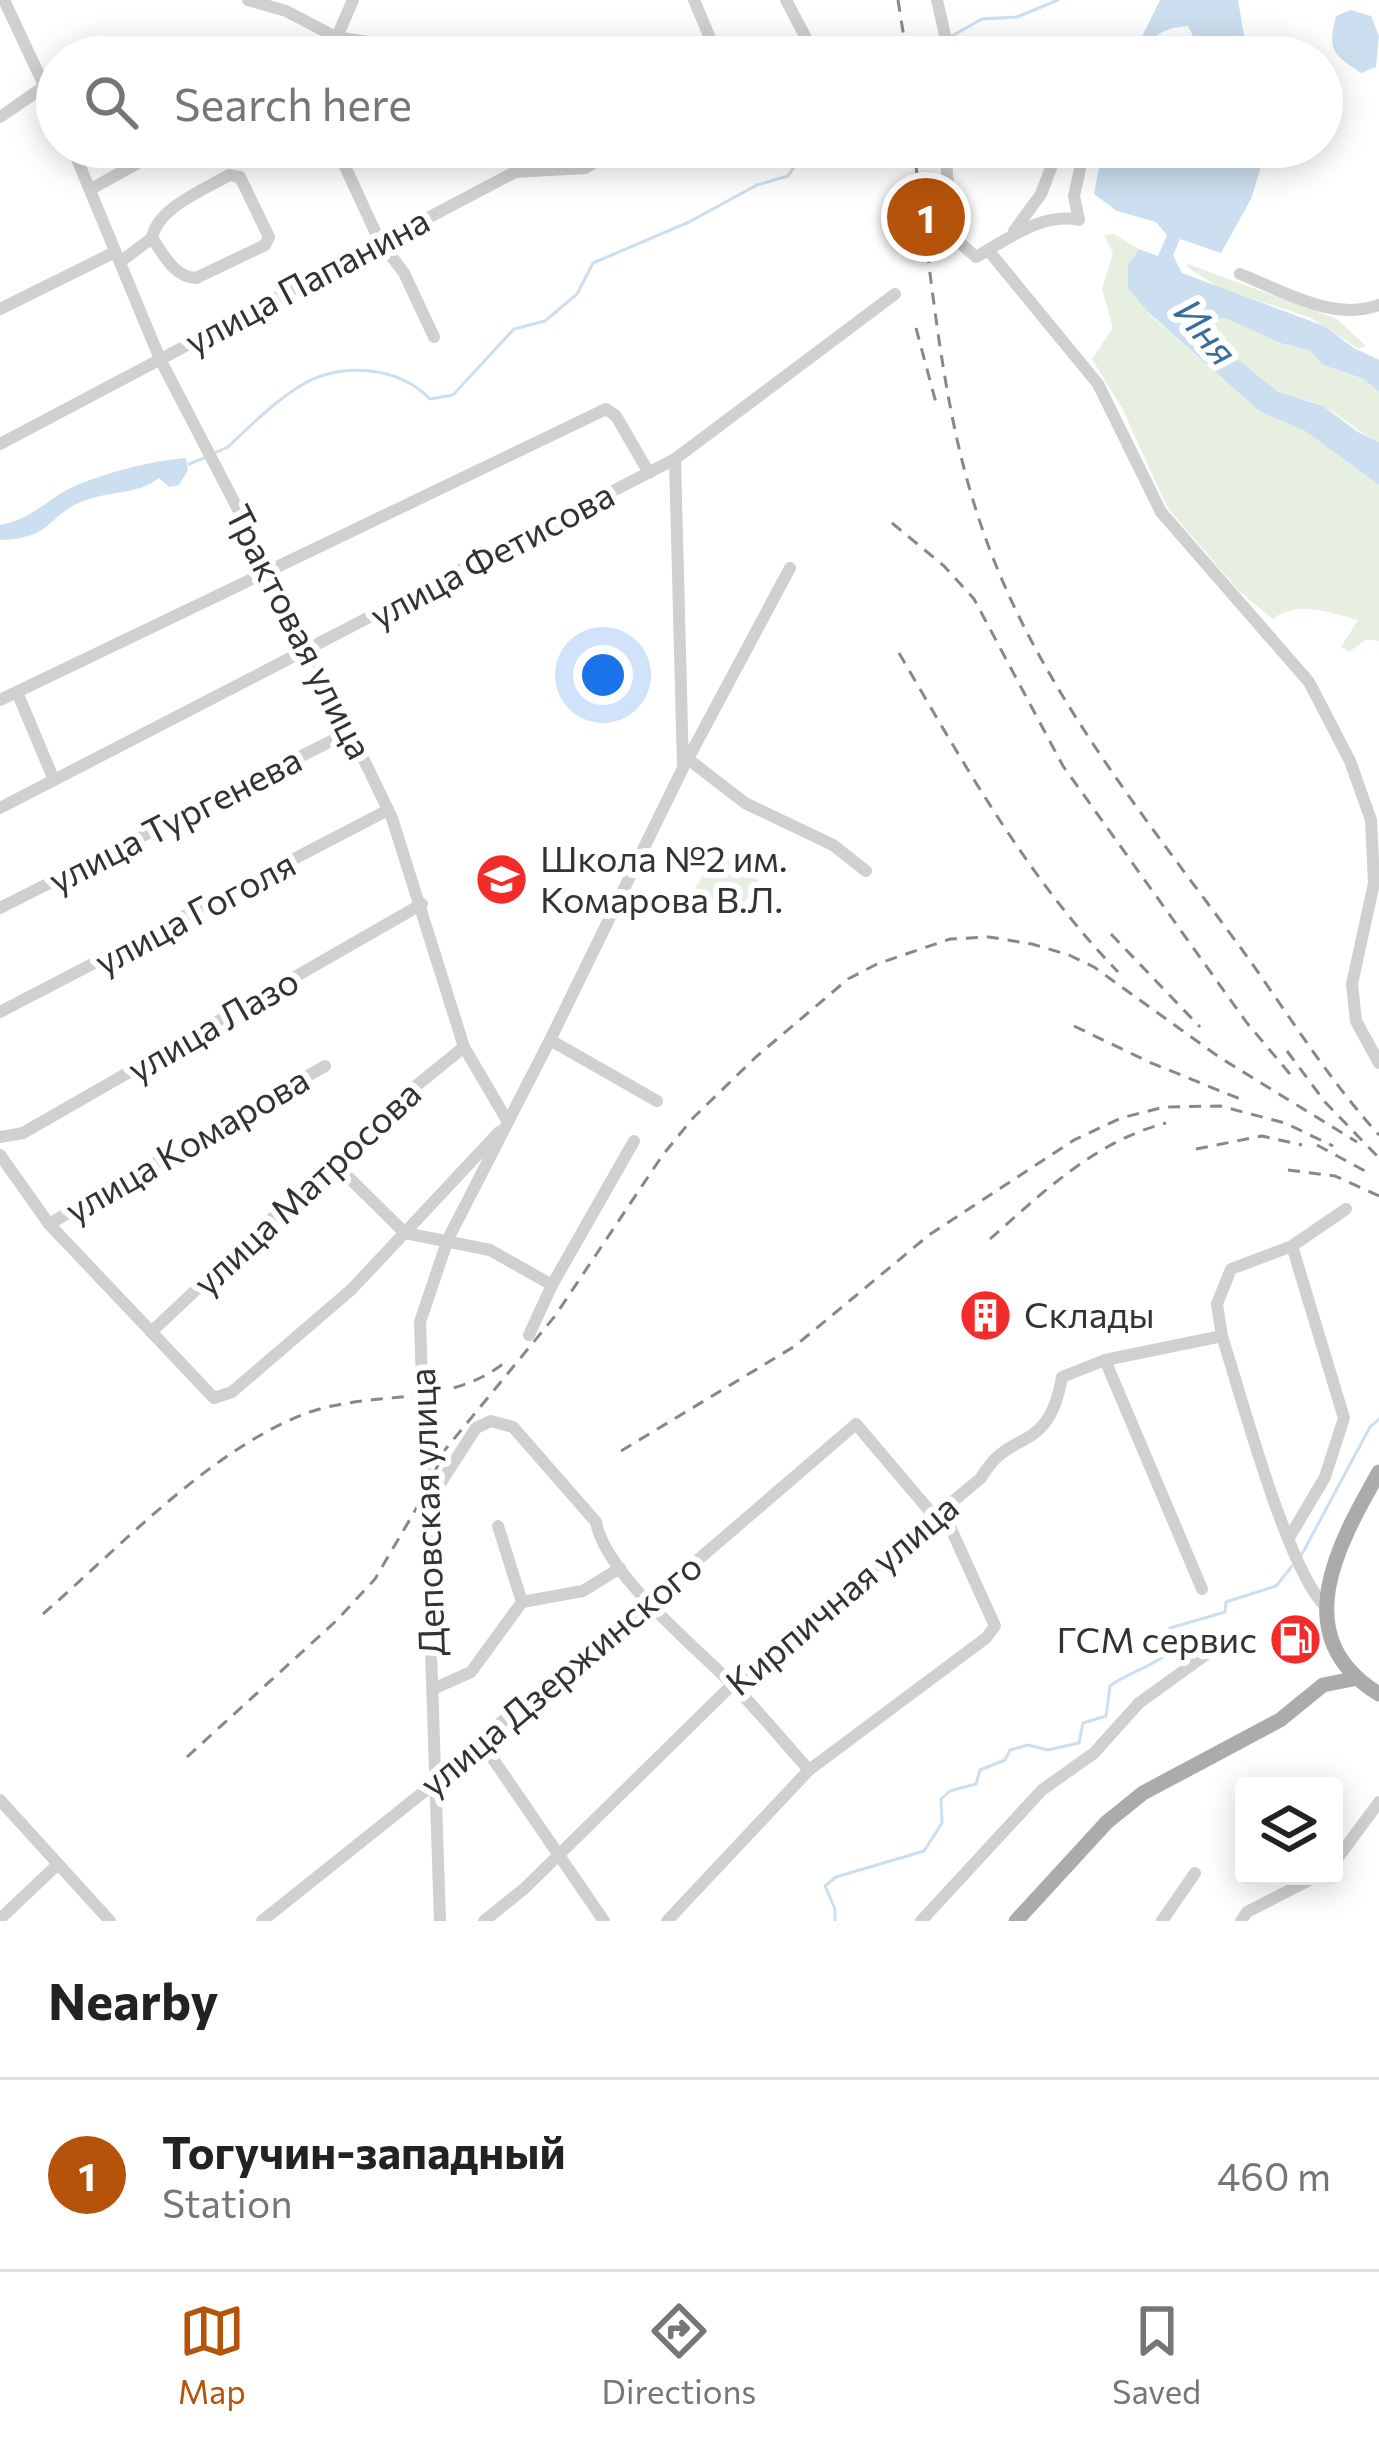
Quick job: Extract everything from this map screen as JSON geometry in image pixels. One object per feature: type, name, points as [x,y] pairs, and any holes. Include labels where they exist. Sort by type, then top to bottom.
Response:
[{"type":"main road","points":[[1379,1472],[1333,1571],[1325,1606],[1333,1647],[1353,1679],[1379,1694]]},
{"type":"main road","points":[[1323,1685],[1333,1647]]},
{"type":"main road","points":[[1016,1921],[1107,1822],[1143,1793],[1280,1720],[1323,1685],[1353,1679]]},
{"type":"street","points":[[4,0],[36,67]]},
{"type":"street","points":[[248,0],[286,11],[334,36]]},
{"type":"street","points":[[336,36],[353,0]]},
{"type":"street","points":[[694,0],[709,36]]},
{"type":"street","points":[[785,0],[805,36]]},
{"type":"street","points":[[937,0],[944,36]]},
{"type":"street","points":[[0,117],[36,92]]},
{"type":"street","name":"Трактовая улица","points":[[82,168],[160,359],[388,810],[422,904],[464,1047],[508,1122]]},
{"type":"street","points":[[92,189],[130,168]]},
{"type":"street","points":[[346,168],[379,240],[404,274],[434,338]]},
{"type":"street","name":"улица Папанина","points":[[0,444],[515,172],[585,168]]},
{"type":"street","points":[[947,168],[952,236],[976,256],[1044,220],[1063,216],[1079,220],[1074,196],[1080,168]]},
{"type":"street","points":[[994,247],[1031,211],[1050,168]]},
{"type":"street","points":[[229,175],[240,177],[269,237],[265,244],[196,278],[176,272],[152,238],[154,226],[164,215],[229,175]]},
{"type":"street","points":[[0,309],[152,238]]},
{"type":"street","points":[[994,247],[1098,384],[1161,512],[1309,682],[1350,761],[1371,820],[1373,883],[1352,984],[1356,1021],[1379,1063]]},
{"type":"street","points":[[1240,274],[1338,310],[1360,311],[1379,305]]},
{"type":"street","name":"улица Фетисова","points":[[0,808],[675,459],[895,294]]},
{"type":"street","points":[[0,700],[606,409],[616,416],[649,473]]},
{"type":"street","points":[[675,459],[685,764],[745,803],[833,845],[866,871]]},
{"type":"street","name":"Деповская улица","points":[[440,1921],[420,1322],[448,1239],[685,764],[790,568]]},
{"type":"street","points":[[17,692],[55,780]]},
{"type":"street","name":"улица Тургенева","points":[[0,908],[349,732]]},
{"type":"street","name":"улица Гоголя","points":[[0,1012],[388,810]]},
{"type":"street","name":"улица Лазо","points":[[0,1137],[23,1133],[422,904]]},
{"type":"street","points":[[550,1040],[657,1101]]},
{"type":"street","name":"улица Матросова","points":[[151,1332],[464,1047]]},
{"type":"street","name":"улица Комарова","points":[[49,1224],[326,1066]]},
{"type":"street","name":"Деповская улица","points":[[151,1332],[214,1398],[232,1392],[352,1289],[508,1122]]},
{"type":"street","points":[[529,1335],[634,1141]]},
{"type":"street","points":[[0,1155],[49,1224],[151,1332]]},
{"type":"street","points":[[333,1162],[405,1233],[490,1250],[552,1285]]},
{"type":"street","points":[[1325,1606],[1311,1593],[1289,1538],[1222,1336],[1217,1304],[1231,1269],[1292,1246],[1346,1209]]},
{"type":"street","points":[[1289,1538],[1325,1477],[1344,1418],[1336,1379],[1292,1246]]},
{"type":"street","name":"Кирпичная улица","points":[[484,1921],[559,1855],[733,1684],[977,1482],[1002,1455],[1049,1422],[1062,1377],[1105,1360],[1222,1336]]},
{"type":"street","points":[[1105,1360],[1202,1589]]},
{"type":"street","points":[[426,1504],[476,1428],[491,1421],[513,1427],[596,1522],[599,1539],[620,1568],[809,1770]]},
{"type":"street","name":"улица Дзержинского","points":[[262,1921],[436,1782],[455,1759],[650,1601],[856,1424],[938,1512]]},
{"type":"street","points":[[667,1921],[809,1770],[986,1639],[995,1626],[938,1512]]},
{"type":"street","points":[[498,1526],[521,1602]]},
{"type":"street","points":[[433,1689],[471,1672],[521,1602],[583,1591],[620,1568]]},
{"type":"street","points":[[1303,1574],[1310,1577],[1333,1571]]},
{"type":"street","points":[[921,1921],[1042,1790],[1094,1753],[1138,1703],[1222,1643]]},
{"type":"street","points":[[480,1739],[604,1921]]},
{"type":"street","points":[[0,1800],[110,1921]]},
{"type":"street","points":[[1343,1851],[1379,1802]]},
{"type":"street","points":[[0,1919],[57,1865]]},
{"type":"street","points":[[1162,1921],[1196,1873]]},
{"type":"street","points":[[1241,1921],[1247,1912],[1300,1885]]},
{"type":"green space","points":[[1114,234],[1139,249],[1128,265],[1148,313],[1259,411],[1305,431],[1379,485],[1379,641],[1367,639],[1349,652],[1341,647],[1358,620],[1325,612],[1293,610],[1273,619],[1239,591],[1167,507],[1123,410],[1092,359],[1113,328],[1102,289],[1113,253],[1104,235]]},
{"type":"green space","points":[[1188,264],[1337,319],[1366,346],[1359,349],[1311,318],[1220,288]]},
{"type":"green space","points":[[1225,317],[1283,344],[1309,350],[1323,365],[1364,379],[1379,392],[1379,442],[1324,407],[1279,392],[1247,371],[1208,320]]},
{"type":"green space","points":[[718,851],[759,880],[737,914],[695,888]]},
{"type":"water","points":[[1160,0],[1238,0],[1245,36],[1193,36],[1188,26],[1142,36]]},
{"type":"water","points":[[1351,10],[1371,16],[1379,36],[1376,67],[1361,73],[1343,60],[1343,36],[1332,36],[1336,16]]},
{"type":"water","name":"Иня","points":[[1099,168],[1261,168],[1251,199],[1221,253],[1180,239],[1173,255],[1182,273],[1324,326],[1379,360],[1379,392],[1364,379],[1323,365],[1309,350],[1283,344],[1225,318],[1208,320],[1230,353],[1278,392],[1323,406],[1379,442],[1379,485],[1305,431],[1259,411],[1148,312],[1128,288],[1128,265],[1139,249],[1158,256],[1167,235],[1156,222],[1117,211],[1094,194]]},
{"type":"water","points":[[186,458],[188,470],[179,485],[169,487],[159,478],[143,487],[86,500],[31,535],[0,540],[0,525],[24,517],[70,488],[120,470]]},
{"type":"waterway","points":[[952,36],[982,19],[1017,17],[1058,0]]},
{"type":"waterway","points":[[212,454],[228,447],[290,393],[333,373],[385,374],[430,399],[453,395],[514,329],[545,321],[577,294],[593,263],[689,222],[757,185],[788,176],[793,168]]},
{"type":"waterway","points":[[189,464],[204,458]]},
{"type":"waterway","points":[[1302,1554],[1370,1427],[1379,1419]]},
{"type":"waterway","points":[[835,1921],[825,1886],[836,1877],[924,1851],[942,1823],[941,1799],[950,1791],[976,1784],[980,1770],[1005,1760],[1010,1750],[1028,1745],[1048,1750],[1079,1743],[1083,1723],[1106,1716],[1110,1686],[1160,1659],[1176,1644],[1180,1634],[1170,1636],[1170,1628],[1225,1612],[1226,1602],[1276,1586],[1292,1566]]},
{"type":"railway","points":[[898,0],[904,36]]},
{"type":"railway","points":[[916,168],[954,426],[978,516],[1027,633],[1129,797],[1379,1135]]},
{"type":"railway","points":[[916,328],[936,403]]},
{"type":"railway","points":[[892,523],[944,566],[974,599],[1063,766],[1247,1023],[1290,1074]]},
{"type":"railway","points":[[899,653],[1026,860],[1118,972]]},
{"type":"railway","points":[[1111,934],[1200,1027]]},
{"type":"railway","points":[[187,1757],[336,1621],[375,1579],[426,1492],[444,1451],[555,1316],[662,1156],[693,1118],[848,979],[950,939],[989,937],[1069,955],[1094,967],[1219,1057],[1357,1142]]},
{"type":"railway","points":[[1074,1026],[1245,1101]]},
{"type":"railway","points":[[1287,1051],[1325,1102],[1379,1158]]},
{"type":"railway","points":[[621,1451],[795,1346],[929,1235],[1074,1140],[1121,1118],[1164,1107],[1220,1106],[1285,1123],[1333,1146]]},
{"type":"railway","points":[[990,1239],[1094,1155],[1166,1123]]},
{"type":"railway","points":[[1196,1149],[1262,1136],[1302,1145]]},
{"type":"railway","points":[[1317,1145],[1365,1171]]},
{"type":"railway","points":[[1288,1170],[1335,1176],[1379,1196]]},
{"type":"railway","points":[[43,1614],[202,1474],[271,1429],[333,1406],[462,1385],[509,1359]]},
{"type":"place","name":"Тогучин-западный","points":[[926,217]]},
{"type":"place","name":"Школа №2 им. Комарова В.Л.","points":[[501,880]]},
{"type":"place","name":"Склады","points":[[985,1315]]},
{"type":"place","name":"ГСМ сервис","points":[[1296,1640]]}]
